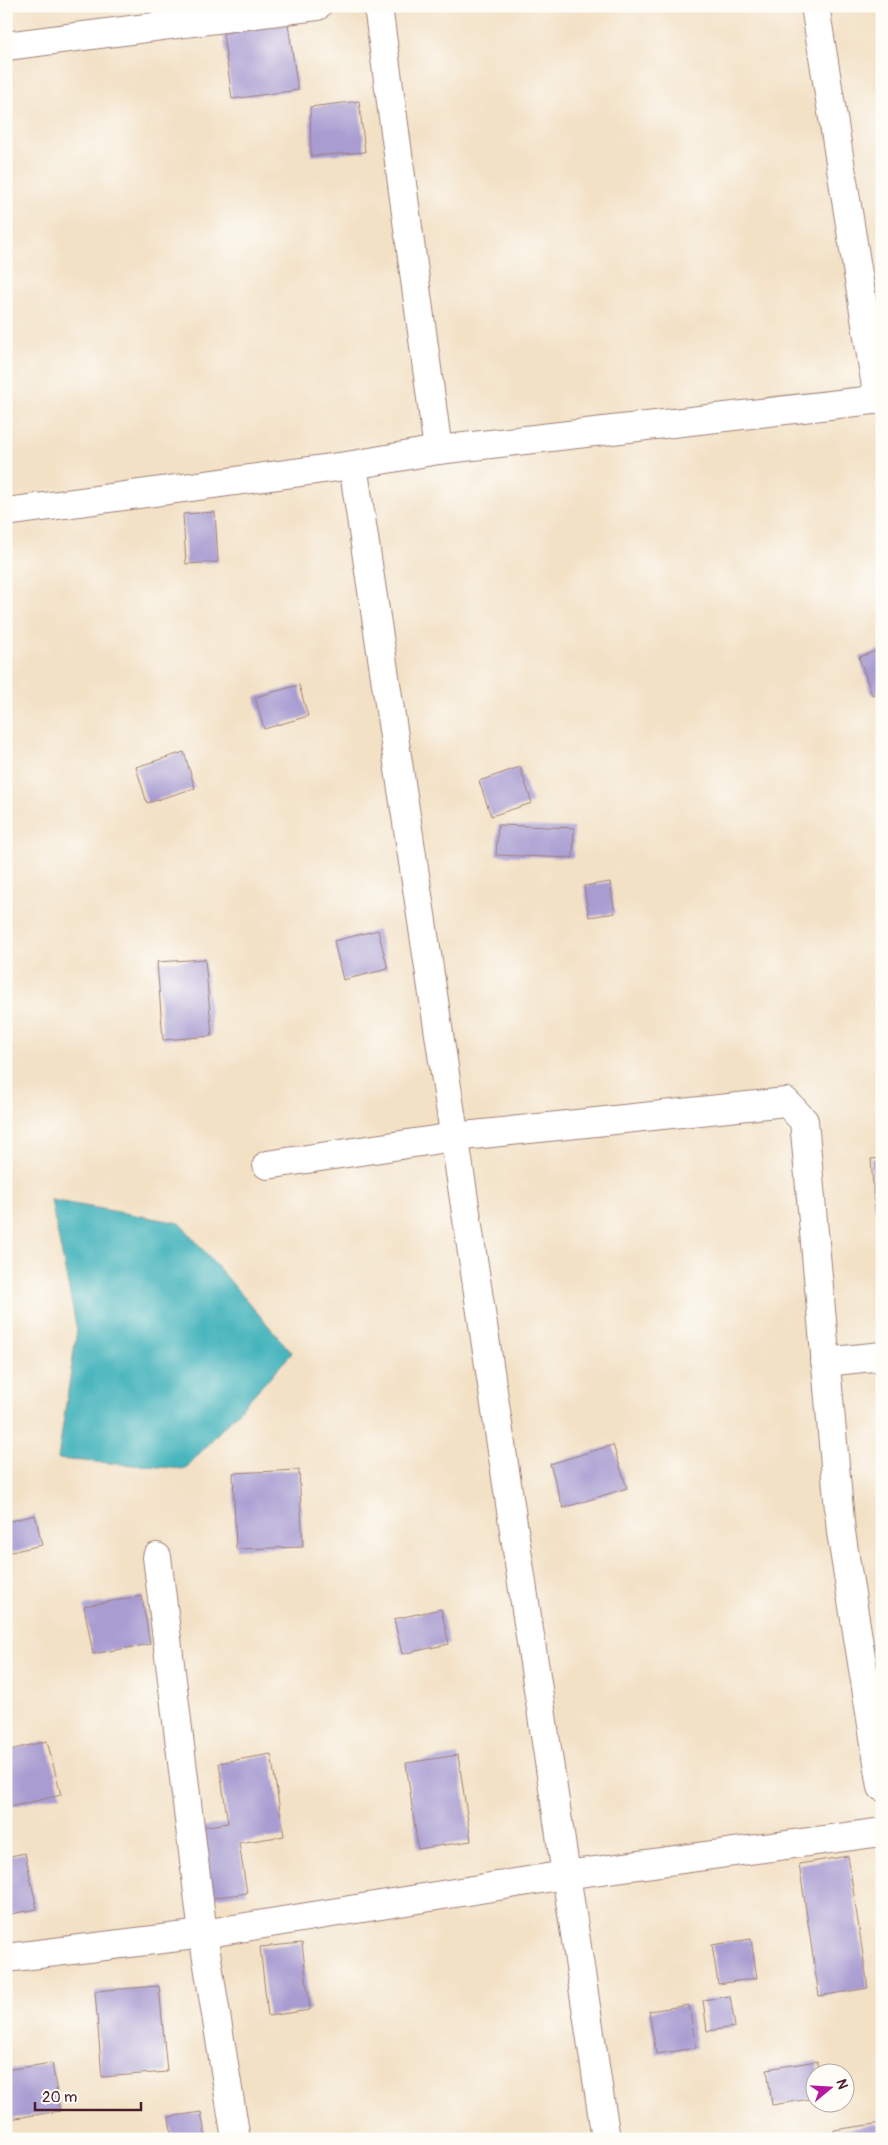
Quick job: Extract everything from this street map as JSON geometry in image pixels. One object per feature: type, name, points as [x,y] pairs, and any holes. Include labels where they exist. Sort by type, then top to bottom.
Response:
[{"type":"street","points":[[6,46],[317,6]]},
{"type":"street","points":[[378,6],[438,450]]},
{"type":"street","points":[[6,512],[353,466],[438,450],[880,399],[815,6]]},
{"type":"street","points":[[353,466],[606,2139]]},
{"type":"street","points":[[266,1165],[454,1137],[786,1102],[804,1121],[841,1532],[882,1787]]},
{"type":"street","points":[[825,1362],[882,1356]]},
{"type":"street","points":[[157,1557],[203,1934],[236,2139]]},
{"type":"street","points":[[6,1958],[203,1934],[565,1875],[882,1832]]},
{"type":"water","points":[[51,1200],[180,1223],[292,1353],[185,1469],[58,1459],[77,1330]]},
{"type":"building","points":[[288,24],[298,90],[232,99],[223,33]]},
{"type":"building","points":[[359,101],[365,152],[311,156],[310,107]]},
{"type":"building","points":[[215,512],[218,562],[186,564],[183,514]]},
{"type":"building","points":[[882,649],[882,692],[872,695],[859,657]]},
{"type":"building","points":[[299,685],[308,716],[264,729],[255,697]]},
{"type":"building","points":[[184,752],[195,788],[147,803],[136,767]]},
{"type":"building","points":[[520,767],[532,803],[491,816],[479,781]]},
{"type":"building","points":[[498,825],[574,828],[573,858],[496,855]]},
{"type":"building","points":[[610,882],[615,913],[589,917],[584,886]]},
{"type":"building","points":[[378,930],[388,969],[343,980],[334,941]]},
{"type":"building","points":[[205,959],[212,1036],[163,1040],[157,962]]},
{"type":"building","points":[[882,1158],[882,1210],[875,1211],[871,1159]]},
{"type":"building","points":[[613,1445],[627,1488],[563,1508],[550,1464]]},
{"type":"building","points":[[299,1470],[303,1547],[236,1549],[233,1473]]},
{"type":"building","points":[[35,1515],[42,1545],[6,1553],[6,1522]]},
{"type":"building","points":[[142,1596],[150,1644],[93,1654],[84,1606]]},
{"type":"building","points":[[441,1609],[449,1644],[402,1654],[394,1619]]},
{"type":"building","points":[[47,1741],[61,1795],[6,1808],[6,1751]]},
{"type":"building","points":[[271,1754],[284,1836],[239,1843],[247,1893],[205,1899],[194,1828],[228,1823],[219,1763]]},
{"type":"building","points":[[458,1755],[471,1841],[418,1849],[406,1763]]},
{"type":"building","points":[[25,1853],[37,1909],[6,1915],[6,1857]]},
{"type":"building","points":[[848,1856],[868,1988],[819,1996],[799,1864]]},
{"type":"building","points":[[751,1939],[757,1978],[718,1984],[712,1945]]},
{"type":"building","points":[[302,1943],[310,2010],[268,2016],[260,1947]]},
{"type":"building","points":[[159,1986],[167,2072],[102,2077],[95,1991]]},
{"type":"building","points":[[730,1996],[735,2027],[707,2031],[703,2000]]},
{"type":"building","points":[[689,2005],[696,2048],[656,2054],[649,2011]]},
{"type":"building","points":[[52,2063],[60,2111],[10,2119],[6,2093],[6,2070]]},
{"type":"building","points":[[806,2063],[806,2100],[772,2105],[767,2069]]},
{"type":"building","points":[[201,2112],[206,2139],[172,2139],[169,2117]]},
{"type":"building","points":[[882,2123],[882,2139],[835,2139],[834,2130]]}]
